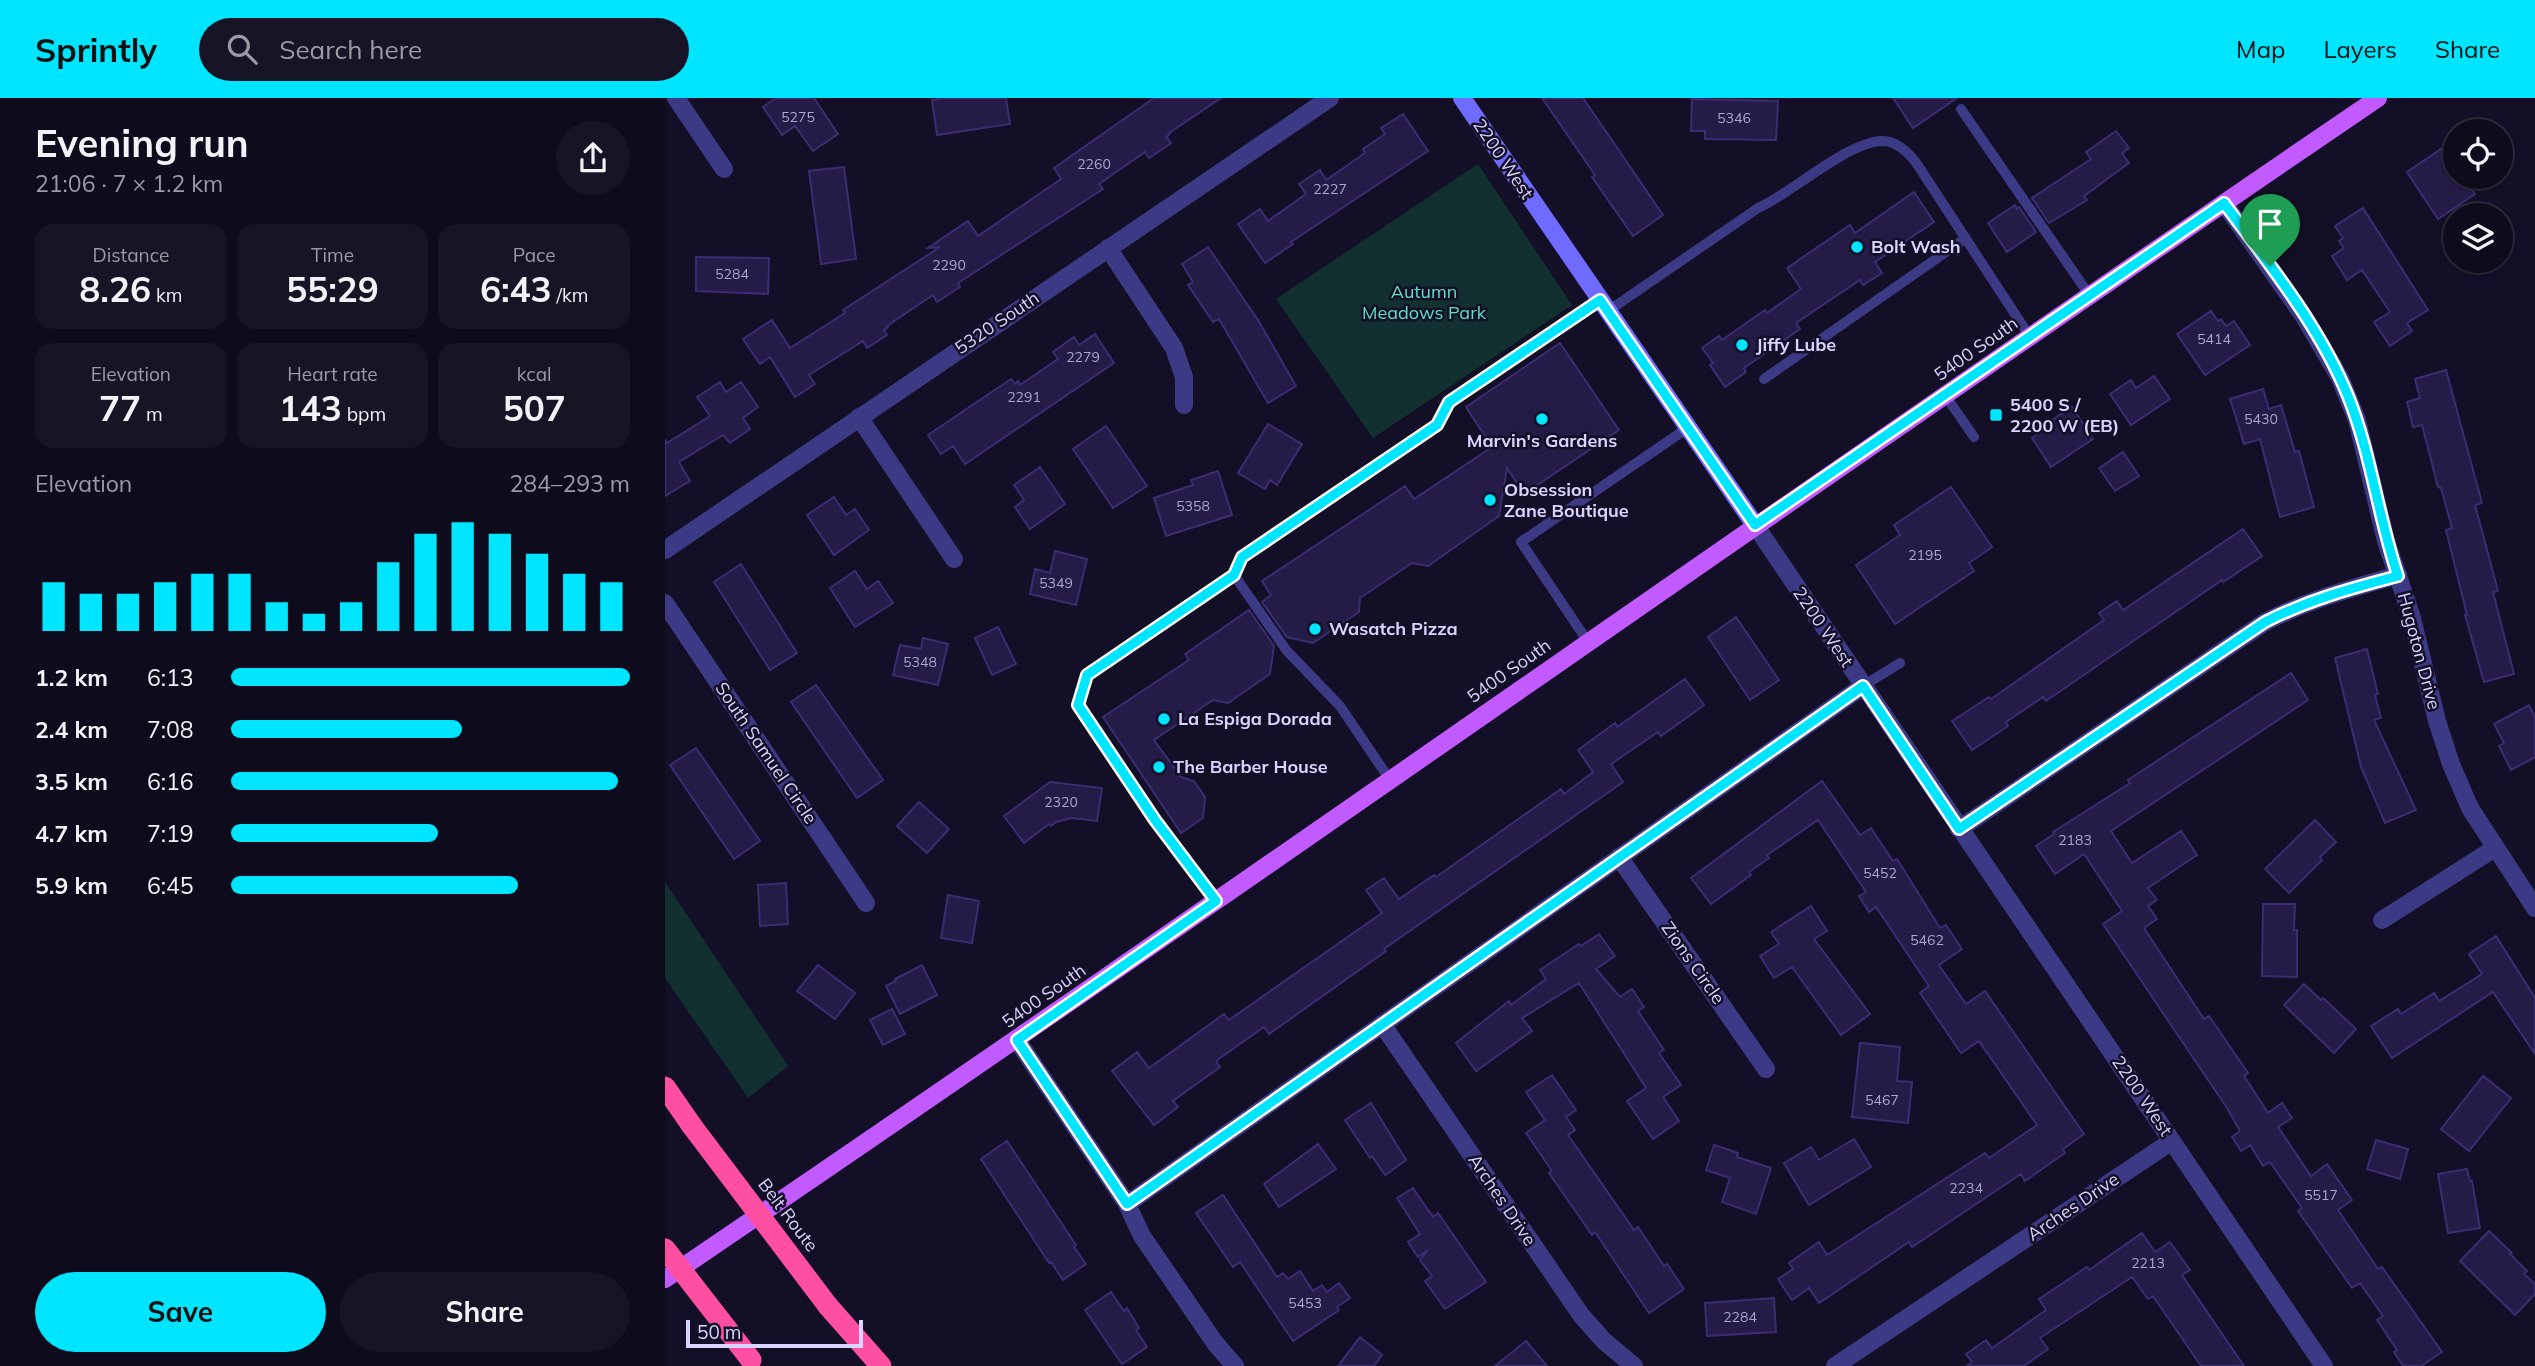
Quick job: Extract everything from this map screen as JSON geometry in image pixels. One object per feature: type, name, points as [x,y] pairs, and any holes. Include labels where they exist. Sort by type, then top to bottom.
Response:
[{"type":"highway","name":"Belt Route","points":[[665,1087],[828,1306],[881,1366]]},
{"type":"highway","points":[[665,1249],[754,1363]]},
{"type":"main road","name":"5400 South","points":[[665,1279],[1017,1040],[1755,525],[2378,98]]},
{"type":"street","points":[[665,103],[674,98],[724,169]]},
{"type":"street","name":"5320 South","points":[[665,550],[1330,98]]},
{"type":"street","name":"2200 West","points":[[1462,98],[1689,427],[2322,1365]]},
{"type":"street","name":"Hugoton Drive","points":[[2224,203],[2303,315],[2340,378],[2357,420],[2386,541],[2413,618],[2437,721],[2451,764],[2470,808],[2535,908]]},
{"type":"street","points":[[1108,248],[1174,348],[1184,377],[1184,405]]},
{"type":"street","points":[[859,417],[954,559]]},
{"type":"street","points":[[1959,829],[2265,622],[2325,595],[2398,576]]},
{"type":"street","name":"South Samuel Circle","points":[[665,603],[866,903]]},
{"type":"street","points":[[1127,1204],[1863,686]]},
{"type":"street","points":[[2382,920],[2495,848]]},
{"type":"street","name":"Zions Circle","points":[[1619,857],[1766,1069]]},
{"type":"street","name":"Arches Drive","points":[[1382,1024],[1581,1315],[1604,1342],[1634,1366]]},
{"type":"street","points":[[1017,1040],[1127,1204],[1142,1236],[1235,1366]]},
{"type":"street","name":"Arches Drive","points":[[1835,1366],[2172,1141]]},
{"type":"lane","points":[[1961,109],[2090,296]]},
{"type":"lane","points":[[1216,901],[1155,820],[1078,705],[1087,675],[1234,575],[1242,557],[1437,425],[1449,402],[1842,156],[1869,143],[1883,141],[1893,143],[1909,154],[2030,337]]},
{"type":"lane","points":[[1764,379],[1966,238]]},
{"type":"lane","points":[[1945,395],[1974,437]]},
{"type":"lane","points":[[1588,642],[1521,542],[1689,427]]},
{"type":"lane","points":[[1234,575],[1287,651],[1340,706],[1389,780]]},
{"type":"lane","points":[[1863,686],[1900,663]]},
{"type":"green space","name":"Autumn Meadows Park","points":[[1478,164],[1572,305],[1373,438],[1276,299]]},
{"type":"green space","points":[[665,882],[788,1066],[748,1098],[665,978]]},
{"type":"building","points":[[776,98],[814,98],[838,134],[813,151],[795,126],[782,135],[763,107]]},
{"type":"building","points":[[1006,98],[1010,124],[937,135],[932,100]]},
{"type":"building","points":[[1154,98],[1221,98],[1169,133],[1166,137],[1171,143],[1149,158],[1145,152],[1099,184],[1103,189],[958,283],[960,287],[937,302],[933,295],[887,326],[884,330],[887,335],[867,348],[863,341],[809,375],[815,384],[795,397],[770,357],[760,364],[743,339],[772,320],[790,348],[940,247],[928,248],[968,221],[978,236],[1061,179],[1054,168]]},
{"type":"building","points":[[1542,98],[1583,98],[1663,215],[1633,236]]},
{"type":"building","points":[[1893,98],[1957,98],[1913,128]]},
{"type":"building","points":[[1692,99],[1778,101],[1776,140],[1705,139],[1705,131],[1691,131]]},
{"type":"building","points":[[1403,114],[1428,151],[1291,242],[1293,244],[1265,263],[1238,224],[1260,209],[1268,221],[1306,194],[1299,184],[1320,170],[1326,180],[1365,153],[1363,149],[1385,134],[1381,128]]},
{"type":"building","points":[[2116,131],[2129,148],[2122,153],[2129,163],[2084,196],[2087,200],[2049,223],[2032,198],[2091,159],[2086,152]]},
{"type":"building","points":[[2443,148],[2443,189],[2471,189],[2475,194],[2462,203],[2443,203],[2443,216],[2438,219],[2407,172]]},
{"type":"building","points":[[844,167],[856,259],[821,264],[809,171]]},
{"type":"building","name":"Bolt Wash","points":[[1914,192],[1934,222],[1875,262],[1882,273],[1863,285],[1860,280],[1796,323],[1800,329],[1744,368],[1746,372],[1725,387],[1702,348],[1719,336],[1722,340],[1801,289],[1787,268],[1850,225],[1855,233]]},
{"type":"building","points":[[2015,205],[2036,232],[2007,252],[1988,223]]},
{"type":"building","points":[[2363,208],[2428,310],[2407,323],[2412,331],[2390,346],[2374,322],[2390,312],[2362,270],[2347,280],[2332,256],[2344,248],[2339,241],[2343,238],[2335,226]]},
{"type":"building","points":[[1208,247],[1258,320],[1296,386],[1268,403],[1219,319],[1213,322],[1188,285],[1193,282],[1182,264]]},
{"type":"building","points":[[696,257],[769,258],[768,294],[696,291]]},
{"type":"building","points":[[2211,311],[2218,321],[2221,319],[2226,326],[2234,321],[2250,345],[2205,375],[2177,334]]},
{"type":"building","points":[[1095,334],[1114,363],[965,464],[953,446],[941,454],[928,435],[1011,379],[1015,384],[1018,381],[1020,385],[1058,359],[1053,352],[1074,337],[1079,345]]},
{"type":"building","points":[[1560,343],[1619,430],[1524,494],[1507,468],[1499,516],[1428,566],[1412,563],[1360,598],[1359,612],[1313,643],[1287,637],[1262,602],[1271,595],[1262,581],[1405,486],[1414,499],[1492,447],[1466,407]]},
{"type":"building","points":[[2446,370],[2482,503],[2475,505],[2498,591],[2493,592],[2514,674],[2484,682],[2465,615],[2446,530],[2452,528],[2441,488],[2438,487],[2422,425],[2413,427],[2407,402],[2420,398],[2415,379]]},
{"type":"building","points":[[2154,376],[2170,399],[2131,425],[2110,394],[2131,380],[2136,388]]},
{"type":"building","points":[[720,382],[726,392],[741,382],[758,407],[743,418],[750,429],[730,443],[723,435],[679,462],[690,481],[665,496],[665,439],[667,443],[710,416],[697,397]]},
{"type":"building","points":[[2263,389],[2269,409],[2281,405],[2295,452],[2299,451],[2314,507],[2280,517],[2260,439],[2244,444],[2230,399]]},
{"type":"building","points":[[2072,407],[2093,439],[2051,467],[2032,438],[2051,425],[2049,422]]},
{"type":"building","points":[[1268,424],[1302,444],[1277,485],[1270,480],[1265,489],[1238,473]]},
{"type":"building","points":[[1106,426],[1147,486],[1113,508],[1073,449]]},
{"type":"building","points":[[2123,452],[2139,476],[2115,491],[2099,468]]},
{"type":"building","points":[[1040,467],[1065,504],[1030,529],[1015,507],[1024,500],[1014,485]]},
{"type":"building","points":[[1218,471],[1232,515],[1166,536],[1154,498],[1193,485],[1191,480]]},
{"type":"building","points":[[1951,487],[1992,547],[1969,563],[1974,571],[1895,624],[1856,565],[1900,535],[1894,525]]},
{"type":"building","points":[[834,497],[846,515],[855,509],[869,530],[834,555],[807,515]]},
{"type":"building","points":[[2243,529],[2262,556],[2223,582],[2222,580],[2046,701],[2043,697],[2006,722],[2008,726],[1972,750],[1952,721],[1989,697],[1991,699],[2104,620],[2099,613],[2117,601],[2123,610]]},
{"type":"building","points":[[1055,551],[1087,559],[1076,605],[1030,594],[1035,569],[1050,573]]},
{"type":"building","points":[[741,564],[797,653],[770,670],[714,582]]},
{"type":"building","points":[[855,571],[867,589],[878,581],[893,603],[855,627],[830,588]]},
{"type":"building","points":[[1249,610],[1274,646],[1270,674],[1228,703],[1213,700],[1154,740],[1181,777],[1194,781],[1205,797],[1203,818],[1181,833],[1103,717],[1189,660],[1185,654]]},
{"type":"building","points":[[1736,617],[1779,680],[1750,700],[1708,637]]},
{"type":"building","points":[[998,627],[1016,664],[992,675],[975,638]]},
{"type":"building","points":[[923,638],[948,644],[938,685],[893,675],[900,645],[921,649]]},
{"type":"building","points":[[2367,649],[2381,718],[2374,720],[2416,810],[2385,823],[2361,767],[2335,658]]},
{"type":"building","points":[[2291,673],[2308,700],[2111,831],[2132,863],[2181,831],[2197,855],[2148,888],[2157,900],[2148,906],[2157,919],[2144,928],[2204,1019],[2209,1016],[2248,1073],[2244,1076],[2268,1113],[2282,1103],[2292,1118],[2278,1127],[2311,1176],[2327,1164],[2352,1200],[2338,1210],[2378,1269],[2382,1267],[2442,1352],[2421,1366],[2403,1366],[2394,1352],[2397,1350],[2377,1320],[2383,1316],[2360,1283],[2352,1288],[2298,1211],[2302,1208],[2270,1162],[2263,1166],[2250,1145],[2241,1151],[2232,1137],[2240,1131],[2227,1108],[2103,924],[2122,911],[2084,854],[2055,874],[2036,846],[2054,834],[2053,832],[2130,783],[2128,780]]},
{"type":"building","points":[[1685,679],[1704,705],[1661,736],[1658,732],[1611,764],[1623,782],[1384,949],[1386,951],[1269,1034],[1264,1027],[1216,1061],[1220,1067],[1173,1101],[1178,1107],[1154,1125],[1112,1071],[1137,1052],[1149,1068],[1224,1014],[1229,1020],[1382,913],[1366,890],[1384,878],[1399,899],[1434,875],[1436,877],[1561,789],[1564,794],[1593,772],[1578,750],[1615,723],[1617,727]]},
{"type":"building","points":[[816,685],[883,780],[857,798],[791,702]]},
{"type":"building","points":[[2529,705],[2535,717],[2535,757],[2511,770],[2499,746],[2504,743],[2494,724]]},
{"type":"building","points":[[696,748],[760,841],[734,859],[670,765]]},
{"type":"building","points":[[1822,781],[1860,835],[1871,828],[1893,861],[1897,859],[1940,928],[1946,925],[1962,949],[1939,965],[1966,1004],[1985,991],[2084,1134],[2063,1149],[2065,1153],[2025,1181],[2021,1174],[1912,1247],[1909,1242],[1819,1303],[1809,1288],[1792,1300],[1778,1279],[1793,1269],[1789,1263],[1819,1242],[1827,1255],[1985,1153],[1989,1158],[2037,1125],[1979,1041],[1961,1053],[1920,993],[1929,986],[1876,907],[1869,912],[1859,896],[1866,892],[1818,820],[1767,855],[1769,858],[1749,872],[1751,875],[1711,904],[1691,878]]},
{"type":"building","points":[[1050,782],[1102,788],[1097,821],[1072,818],[1051,826],[1049,824],[1024,843],[1004,816]]},
{"type":"building","points":[[919,802],[949,829],[927,853],[897,826]]},
{"type":"building","points":[[2315,820],[2336,842],[2289,893],[2265,869]]},
{"type":"building","points":[[786,883],[788,924],[760,926],[758,885]]},
{"type":"building","points":[[948,895],[979,901],[972,943],[941,938]]},
{"type":"building","points":[[2263,904],[2295,904],[2297,977],[2262,976]]},
{"type":"building","points":[[1811,906],[1827,931],[1814,939],[1870,1014],[1841,1035],[1792,967],[1774,978],[1760,956],[1779,944],[1771,932]]},
{"type":"building","points":[[1599,934],[1615,956],[1596,969],[1620,997],[1632,989],[1644,1007],[1638,1011],[1664,1050],[1659,1053],[1681,1085],[1663,1097],[1679,1121],[1653,1139],[1627,1101],[1646,1088],[1579,983],[1522,1018],[1532,1031],[1476,1071],[1456,1043],[1509,1001],[1511,1005],[1546,979],[1540,970]]},
{"type":"building","points":[[2496,936],[2535,998],[2535,1054],[2493,992],[2392,1058],[2371,1026],[2398,1009],[2401,1014],[2434,993],[2439,1001],[2482,974],[2469,954]]},
{"type":"building","points":[[818,965],[855,993],[835,1019],[797,991]]},
{"type":"building","points":[[922,965],[937,995],[900,1014],[886,986]]},
{"type":"building","points":[[2304,984],[2356,1029],[2334,1053],[2284,1005]]},
{"type":"building","points":[[892,1009],[905,1034],[883,1045],[870,1020]]},
{"type":"building","points":[[1860,1043],[1900,1047],[1897,1081],[1912,1082],[1908,1123],[1852,1117]]},
{"type":"building","points":[[1552,1075],[1576,1110],[1566,1117],[1575,1130],[1568,1135],[1634,1230],[1638,1227],[1664,1266],[1667,1264],[1684,1289],[1649,1313],[1595,1232],[1592,1235],[1549,1173],[1552,1171],[1526,1133],[1545,1120],[1526,1092]]},
{"type":"building","points":[[2483,1076],[2511,1098],[2469,1151],[2441,1129]]},
{"type":"building","points":[[1371,1103],[1406,1160],[1385,1175],[1372,1156],[1370,1158],[1345,1120]]},
{"type":"building","points":[[1854,1139],[1871,1167],[1809,1205],[1784,1163],[1811,1147],[1819,1160]]},
{"type":"building","points":[[2376,1140],[2408,1149],[2400,1179],[2367,1169]]},
{"type":"building","points":[[1007,1141],[1086,1264],[1063,1280],[981,1159]]},
{"type":"building","points":[[1318,1144],[1336,1169],[1279,1207],[1264,1184]]},
{"type":"building","points":[[1714,1145],[1738,1153],[1737,1157],[1771,1168],[1756,1214],[1722,1202],[1730,1178],[1706,1170]]},
{"type":"building","points":[[2467,1169],[2472,1181],[2480,1228],[2448,1233],[2438,1174]]},
{"type":"building","points":[[1413,1188],[1433,1217],[1438,1213],[1486,1282],[1445,1309],[1425,1281],[1432,1276],[1420,1260],[1428,1250],[1418,1257],[1408,1242],[1420,1234],[1397,1198]]},
{"type":"building","points":[[1223,1195],[1277,1277],[1283,1273],[1288,1279],[1300,1271],[1313,1291],[1322,1285],[1327,1292],[1339,1283],[1350,1298],[1337,1307],[1339,1310],[1293,1341],[1240,1262],[1233,1267],[1196,1213]]},
{"type":"building","points":[[2489,1231],[2512,1253],[2510,1254],[2527,1271],[2524,1274],[2535,1284],[2535,1294],[2515,1315],[2460,1261]]},
{"type":"building","points":[[2142,1233],[2155,1252],[2170,1242],[2190,1270],[2182,1275],[2244,1366],[2201,1366],[2153,1296],[2148,1299],[2132,1277],[2040,1338],[2048,1349],[2024,1366],[1967,1366],[1972,1362],[1966,1354],[1986,1340],[1992,1348],[2046,1310],[2039,1299],[2087,1267],[2089,1270]]},
{"type":"building","points":[[1111,1292],[1124,1311],[1127,1308],[1147,1347],[1122,1364],[1085,1310]]},
{"type":"building","points":[[1774,1298],[1776,1332],[1707,1336],[1705,1303]]},
{"type":"building","points":[[1360,1337],[1382,1355],[1374,1366],[1338,1366]]},
{"type":"building","points":[[1526,1341],[1547,1366],[1495,1366]]},
{"type":"place","name":"Bolt Wash","points":[[1857,247]]},
{"type":"place","name":"Jiffy Lube","points":[[1742,345]]},
{"type":"place","name":"5400 S / 2200 W (EB)","points":[[1996,415]]},
{"type":"place","name":"Marvin's Gardens","points":[[1542,419]]},
{"type":"place","name":"Obsession Zane Boutique","points":[[1490,500]]},
{"type":"place","name":"Wasatch Pizza","points":[[1315,629]]},
{"type":"place","name":"La Espiga Dorada","points":[[1164,719]]},
{"type":"place","name":"The Barber House","points":[[1159,767]]},
{"type":"route","points":[[2224,203],[2270,266],[2317,336],[2348,397],[2357,420],[2386,541],[2398,576],[2325,595],[2265,622],[1959,829],[1863,686],[1127,1204],[1017,1040],[1216,901],[1155,820],[1078,705],[1087,675],[1234,575],[1242,557],[1437,425],[1449,402],[1600,300],[1755,525],[2224,203]]}]
